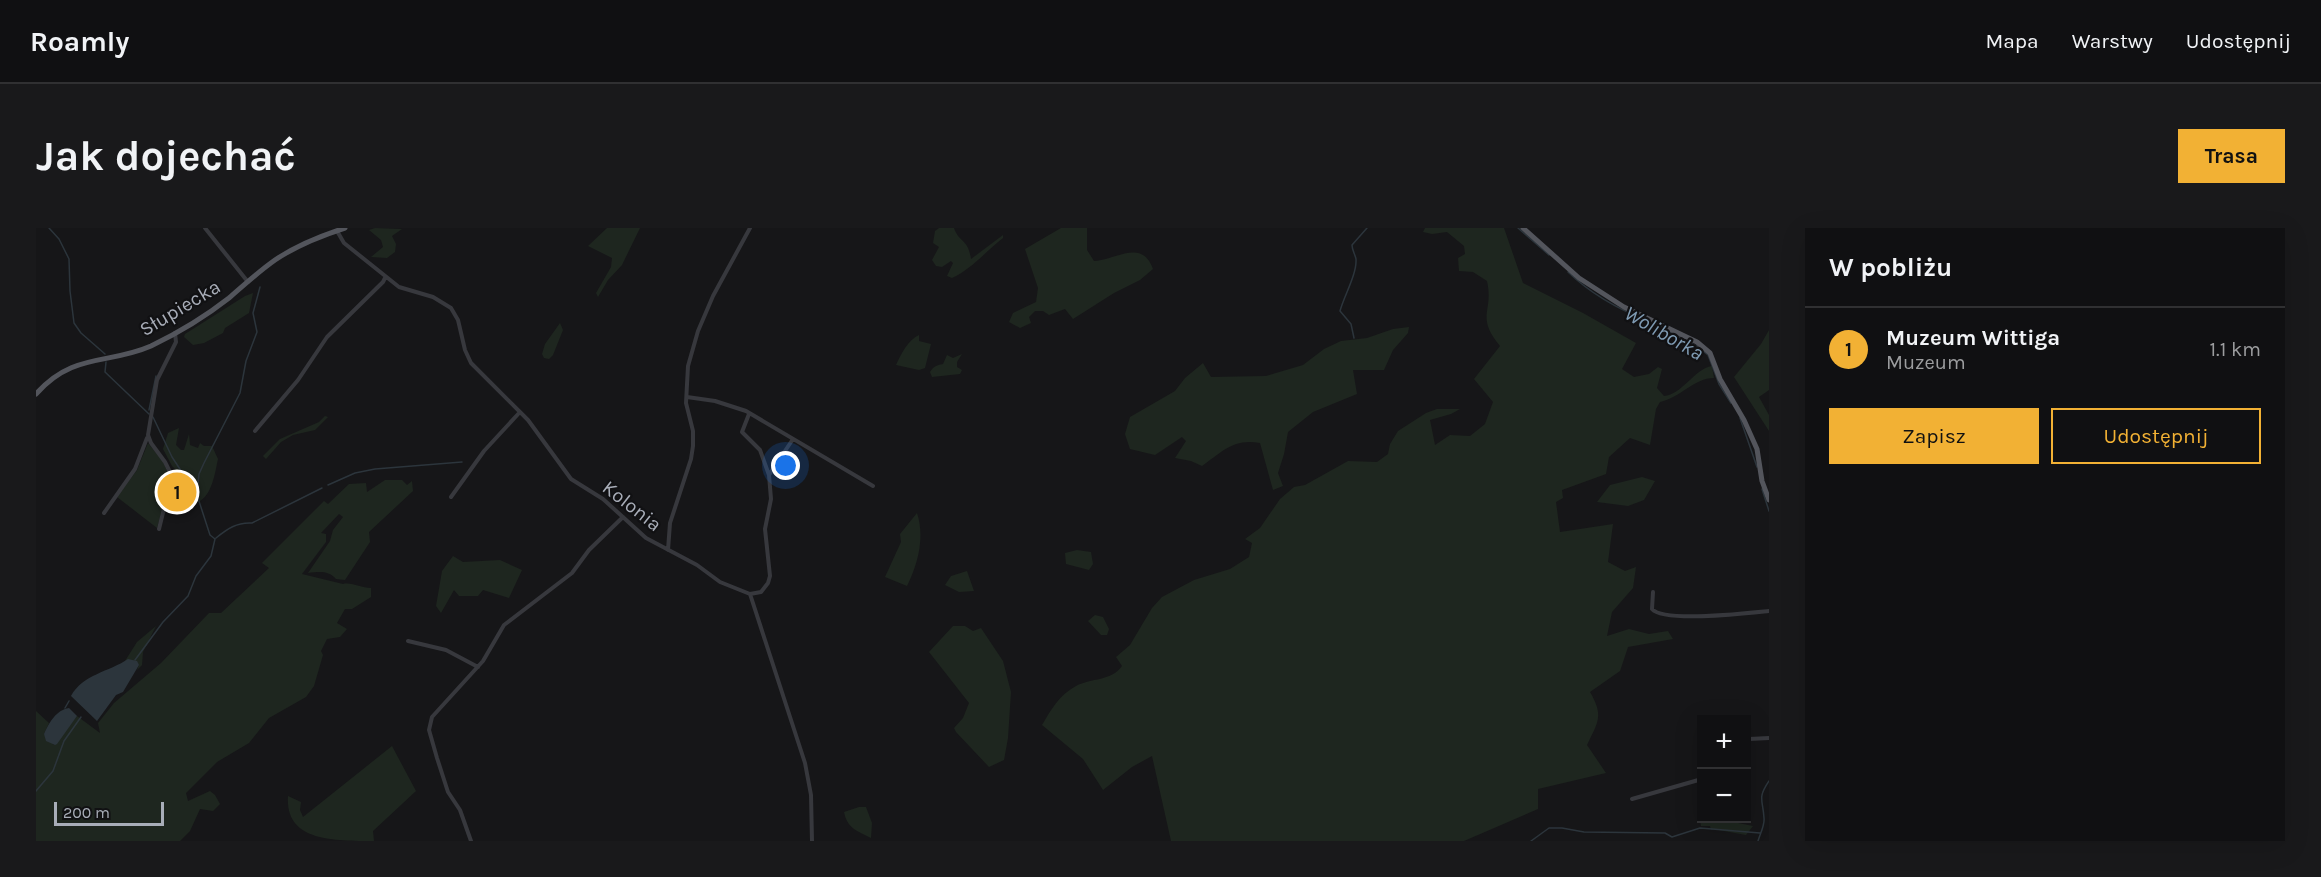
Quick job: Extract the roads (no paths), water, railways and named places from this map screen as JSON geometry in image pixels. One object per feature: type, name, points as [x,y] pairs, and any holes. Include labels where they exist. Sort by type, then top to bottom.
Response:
[{"type":"main road","name":"Słupiecka","points":[[36,394],[44,385],[67,369],[87,361],[143,349],[175,333],[212,310],[275,260],[300,245],[345,228]]},
{"type":"main road","points":[[1523,228],[1579,278],[1624,306],[1696,342],[1710,354],[1720,379],[1744,420],[1756,449],[1762,481],[1769,500]]},
{"type":"street","points":[[205,228],[248,282]]},
{"type":"street","points":[[668,549],[670,523],[691,459],[693,446],[693,431],[687,409],[687,371],[698,331],[727,269],[750,228]]},
{"type":"street","name":"Kolonia","points":[[337,231],[344,243],[385,278],[406,291],[433,297],[451,308],[458,320],[465,350],[471,363],[520,412],[571,479],[603,499],[646,538],[697,565],[720,582],[750,594]]},
{"type":"street","points":[[255,431],[298,380],[327,337],[385,278]]},
{"type":"street","points":[[104,513],[135,469],[148,435],[154,388],[176,342],[175,333]]},
{"type":"street","points":[[687,398],[715,401],[746,411],[873,486]]},
{"type":"street","points":[[451,497],[484,451],[520,412]]},
{"type":"street","points":[[750,414],[742,432],[760,450],[769,475],[771,499],[765,529],[770,576],[765,589],[750,594],[805,762],[811,795],[812,841]]},
{"type":"street","points":[[148,435],[172,476],[159,529]]},
{"type":"street","points":[[769,475],[793,439]]},
{"type":"street","points":[[471,841],[460,810],[448,792],[429,730],[432,717],[478,667],[504,625],[572,573],[589,550],[623,517]]},
{"type":"street","points":[[1653,592],[1652,609],[1662,615],[1716,615],[1769,611]]},
{"type":"street","points":[[408,641],[446,650],[478,667]]},
{"type":"street","points":[[1751,739],[1769,738]]},
{"type":"street","points":[[1632,799],[1697,780]]},
{"type":"waterway","points":[[49,228],[59,239],[69,259],[74,323],[81,333],[105,354]]},
{"type":"waterway","points":[[1354,338],[1351,324],[1340,311],[1356,265],[1352,245],[1367,228]]},
{"type":"waterway","name":"Woliborka","points":[[1518,228],[1549,255]]},
{"type":"waterway","name":"Woliborka","points":[[1568,272],[1606,300],[1648,321]]},
{"type":"waterway","points":[[197,494],[199,474],[240,393],[246,361],[257,332],[253,313],[260,287]]},
{"type":"waterway","name":"Woliborka","points":[[1660,327],[1698,347],[1708,355],[1719,384],[1731,403]]},
{"type":"waterway","points":[[106,362],[105,372],[149,414]]},
{"type":"waterway","points":[[149,410],[156,376]]},
{"type":"waterway","points":[[135,660],[163,622],[188,596],[196,576],[211,556],[215,539],[210,535],[197,495],[172,457],[153,417]]},
{"type":"waterway","name":"Woliborka","points":[[1740,418],[1757,467]]},
{"type":"waterway","points":[[328,485],[355,473],[375,469],[462,462]]},
{"type":"waterway","points":[[216,538],[232,527],[252,523],[322,488]]},
{"type":"waterway","name":"Woliborka","points":[[1762,489],[1769,511]]},
{"type":"waterway","points":[[65,708],[69,701]]},
{"type":"waterway","points":[[36,791],[53,771],[64,741],[81,717]]},
{"type":"waterway","name":"Woliborka","points":[[1758,841],[1764,821],[1762,796],[1769,781]]},
{"type":"waterway","points":[[1531,841],[1549,828],[1584,832],[1665,833],[1672,837],[1700,828],[1760,833]]},
{"type":"place","name":"Muzeum Wittiga","points":[[177,492]]}]
